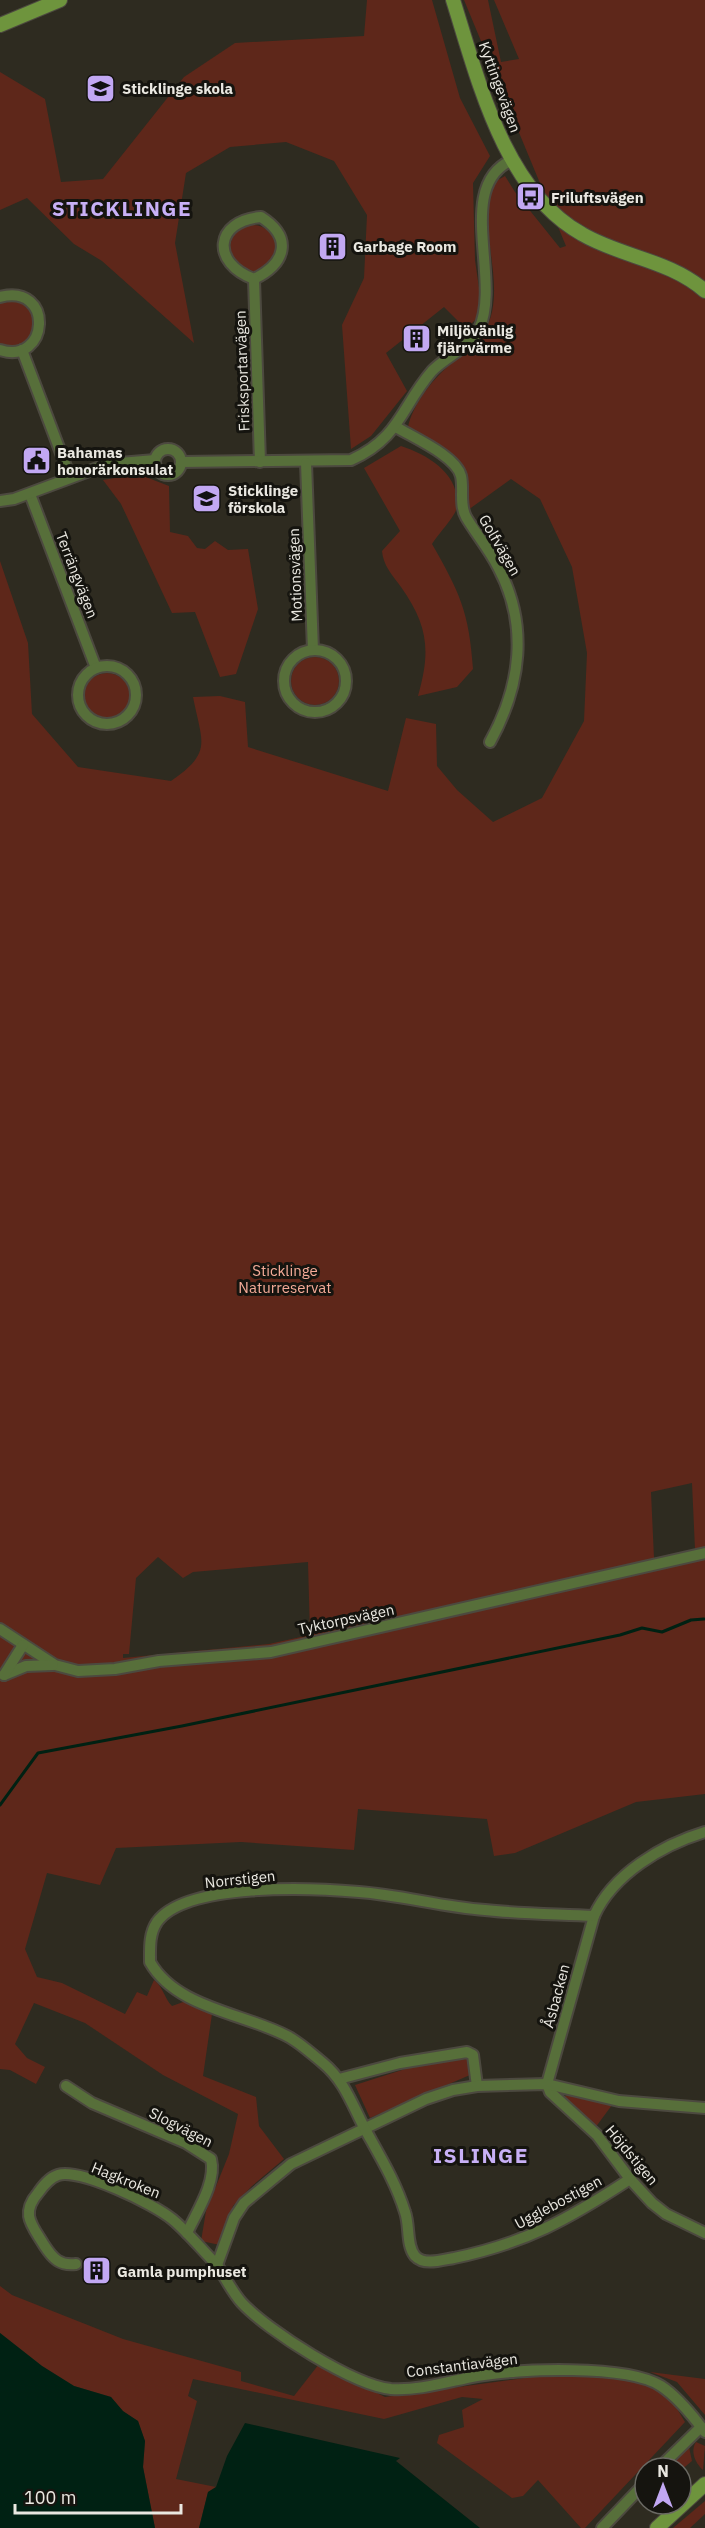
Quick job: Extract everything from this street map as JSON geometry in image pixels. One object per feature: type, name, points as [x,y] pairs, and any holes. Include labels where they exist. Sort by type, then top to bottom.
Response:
[{"type":"street","points":[[0,25],[60,0]]},
{"type":"street","name":"Kyttingevägen","points":[[453,0],[484,100],[512,160],[539,197],[561,221],[608,247],[676,272],[705,291]]},
{"type":"street","points":[[181,462],[351,460],[368,453],[396,427],[434,369],[479,330],[488,300],[482,203],[486,182],[502,165],[512,160]]},
{"type":"street","points":[[261,218],[274,225],[282,246],[279,259],[272,268],[254,279],[233,269],[225,258],[223,242],[232,226],[245,219],[261,218]]},
{"type":"street","name":"Frisksportarvägen","points":[[254,279],[260,462]]},
{"type":"street","points":[[0,297],[19,295],[30,301],[37,310],[39,329],[30,345],[22,350],[12,352],[0,350]]},
{"type":"street","points":[[22,350],[70,477]]},
{"type":"street","name":"Golfvägen","points":[[396,427],[454,462],[461,476],[465,515],[499,568],[512,601],[518,630],[518,662],[503,718],[490,742]]},
{"type":"street","points":[[170,449],[177,453],[181,462],[178,470],[168,474],[159,470],[155,460],[159,453],[170,449]]},
{"type":"street","points":[[0,501],[30,494],[108,464],[155,460]]},
{"type":"street","name":"Motionsvägen","points":[[306,462],[314,650]]},
{"type":"street","name":"Terrängvägen","points":[[30,494],[96,668]]},
{"type":"street","points":[[314,650],[323,651],[338,661],[346,681],[345,689],[336,704],[319,712],[300,708],[292,702],[285,684],[289,665],[304,652],[314,650]]},
{"type":"street","points":[[111,666],[118,668],[131,677],[135,684],[137,692],[134,708],[122,721],[104,724],[95,722],[81,709],[78,690],[87,673],[96,668],[111,666]]},
{"type":"street","name":"Tyktorpsvägen","points":[[0,1629],[55,1665],[78,1671],[94,1671],[159,1661],[271,1652],[705,1553]]},
{"type":"street","points":[[2,1678],[23,1645]]},
{"type":"street","points":[[2,1678],[26,1666],[55,1665]]},
{"type":"street","points":[[594,1917],[602,1899],[632,1871],[663,1848],[705,1832]]},
{"type":"street","name":"Norrstigen","points":[[429,2262],[417,2258],[412,2251],[406,2214],[390,2173],[339,2079],[288,2037],[206,2005],[166,1982],[150,1962],[152,1933],[158,1922],[169,1911],[209,1896],[274,1889],[359,1892],[484,1910],[594,1917]]},
{"type":"street","name":"Åsbacken","points":[[547,2084],[594,1917]]},
{"type":"street","points":[[339,2079],[400,2063],[467,2052],[473,2055],[477,2086]]},
{"type":"street","points":[[217,2265],[234,2218],[252,2195],[291,2164],[426,2099],[477,2086],[547,2084],[620,2101],[705,2108]]},
{"type":"street","name":"Höjdstigen","points":[[547,2084],[554,2098],[597,2135],[630,2179],[666,2214],[705,2233]]},
{"type":"street","name":"Slogvägen","points":[[66,2086],[92,2103],[186,2143],[211,2160],[213,2167],[211,2180],[187,2233]]},
{"type":"street","name":"Hagkroken","points":[[76,2264],[65,2266],[52,2258],[30,2222],[28,2212],[28,2206],[36,2195],[49,2181],[59,2175],[86,2179],[158,2209],[187,2233],[217,2265]]},
{"type":"street","name":"Ugglebostigen","points":[[429,2262],[489,2251],[531,2237],[572,2216],[630,2179]]},
{"type":"street","name":"Constantiavägen","points":[[217,2265],[242,2303],[285,2338],[374,2385],[407,2388],[493,2373],[616,2373],[639,2376],[660,2385],[674,2395],[703,2430]]},
{"type":"street","points":[[673,2456],[703,2430]]},
{"type":"street","points":[[657,2528],[705,2484]]},
{"type":"street","points":[[602,2528],[633,2496]]},
{"type":"green space","points":[[367,0],[432,0],[460,98],[490,156],[473,183],[475,260],[480,295],[477,318],[466,329],[444,307],[386,353],[407,391],[371,436],[351,449],[342,325],[364,278],[367,215],[334,161],[286,142],[230,147],[186,173],[175,243],[194,343],[102,261],[74,244],[27,198],[0,210],[0,72],[45,99],[61,182],[103,179],[184,77],[235,43],[364,36]]},
{"type":"green space","name":"Sticklinge Naturreservat","points":[[464,0],[488,0],[501,62],[519,59],[494,0],[705,0],[705,1794],[636,1802],[515,1853],[494,1856],[487,1819],[358,1809],[354,1850],[241,1842],[116,1848],[100,1885],[47,1873],[25,1949],[37,1977],[62,1983],[125,2014],[137,1992],[147,1996],[154,1980],[172,2006],[186,2001],[212,2014],[203,2076],[256,2097],[259,2126],[284,2159],[252,2186],[233,2206],[220,2245],[201,2241],[206,2211],[229,2154],[238,2114],[163,2075],[85,2023],[34,2003],[15,2044],[27,2058],[45,2067],[36,2084],[10,2070],[0,2069],[0,561],[28,643],[32,714],[78,767],[171,781],[184,771],[199,754],[201,736],[193,697],[220,696],[245,702],[248,747],[388,791],[406,718],[436,724],[437,766],[457,790],[493,822],[542,798],[584,721],[587,653],[572,567],[540,499],[511,479],[468,510],[465,478],[408,427],[417,404],[427,389],[444,370],[473,346],[486,329],[492,311],[494,293],[488,217],[490,198],[496,181],[505,176],[560,248],[566,246]],"holes":[[[692,1483],[695,1549],[654,1558],[651,1492]],[[158,1557],[183,1578],[193,1572],[308,1562],[310,1635],[269,1644],[123,1658],[123,1654],[129,1654],[136,1578]]]},
{"type":"green space","points":[[253,225],[269,232],[276,248],[269,264],[253,271],[237,264],[230,248],[237,232]]},
{"type":"green space","points":[[17,301],[27,307],[32,315],[34,324],[32,333],[20,345],[0,344],[0,303]]},
{"type":"green space","points":[[401,446],[433,461],[449,477],[454,487],[457,498],[456,510],[432,544],[462,604],[469,632],[473,669],[457,687],[418,696],[425,665],[422,626],[410,601],[386,565],[382,551],[400,531],[364,468]]},
{"type":"green space","points":[[138,474],[169,486],[170,532],[188,536],[197,548],[205,549],[215,541],[228,550],[248,549],[258,609],[236,674],[220,677],[195,612],[172,613],[121,504],[103,480]]},
{"type":"green space","points":[[310,657],[320,657],[335,667],[339,681],[338,690],[329,701],[320,705],[310,705],[295,695],[291,686],[291,676],[301,661]]},
{"type":"green space","points":[[107,673],[116,674],[124,679],[129,687],[129,705],[124,713],[116,718],[107,719],[98,718],[90,713],[85,705],[84,696],[85,687],[90,679],[98,674]]},
{"type":"green space","points":[[467,2059],[470,2075],[370,2118],[355,2085],[424,2063]]},
{"type":"green space","points":[[568,2094],[612,2105],[595,2128],[562,2099]]},
{"type":"green space","points":[[0,2286],[12,2295],[123,2339],[241,2372],[241,2381],[294,2396],[319,2364],[385,2397],[532,2377],[603,2374],[637,2379],[661,2391],[676,2407],[685,2422],[653,2456],[633,2456],[633,2477],[585,2528],[581,2528],[538,2480],[523,2496],[512,2498],[437,2443],[439,2435],[464,2427],[462,2410],[483,2399],[462,2397],[384,2419],[193,2379],[188,2396],[197,2401],[176,2479],[216,2487],[208,2492],[199,2528],[155,2528],[143,2467],[145,2441],[138,2421],[123,2412],[111,2397],[74,2386],[42,2366],[0,2333]]},
{"type":"green space","points":[[650,2372],[705,2379],[705,2415],[677,2382]]},
{"type":"green space","points":[[696,2442],[705,2446],[703,2470],[694,2457],[693,2449]]},
{"type":"green space","points":[[689,2447],[691,2456],[680,2456]]},
{"type":"green space","points":[[705,2501],[705,2514],[690,2528],[673,2528],[687,2516],[693,2516],[693,2511]]},
{"type":"shaded area","points":[[0,2333],[42,2366],[74,2386],[111,2397],[123,2411],[138,2421],[145,2441],[143,2467],[155,2528],[0,2528]]},
{"type":"shaded area","points":[[245,2423],[400,2458],[396,2461],[480,2528],[199,2528],[208,2492],[216,2487],[227,2456]]},
{"type":"waterway","points":[[0,1805],[38,1753],[182,1726],[620,1635],[642,1628],[662,1632],[691,1620],[704,1619]]},
{"type":"place","name":"Sticklinge skola","points":[[101,88]]},
{"type":"place","name":"Friluftsvägen","points":[[530,197]]},
{"type":"place","name":"Garbage Room","points":[[332,246]]},
{"type":"place","name":"Miljövänlig fjärrvärme","points":[[416,339]]},
{"type":"place","name":"Bahamas honorärkonsulat","points":[[36,461]]},
{"type":"place","name":"Sticklinge förskola","points":[[207,499]]},
{"type":"place","name":"Gamla pumphuset","points":[[96,2271]]},
{"type":"district","name":"STICKLINGE","points":[[122,208]]},
{"type":"district","name":"ISLINGE","points":[[481,2155]]}]
